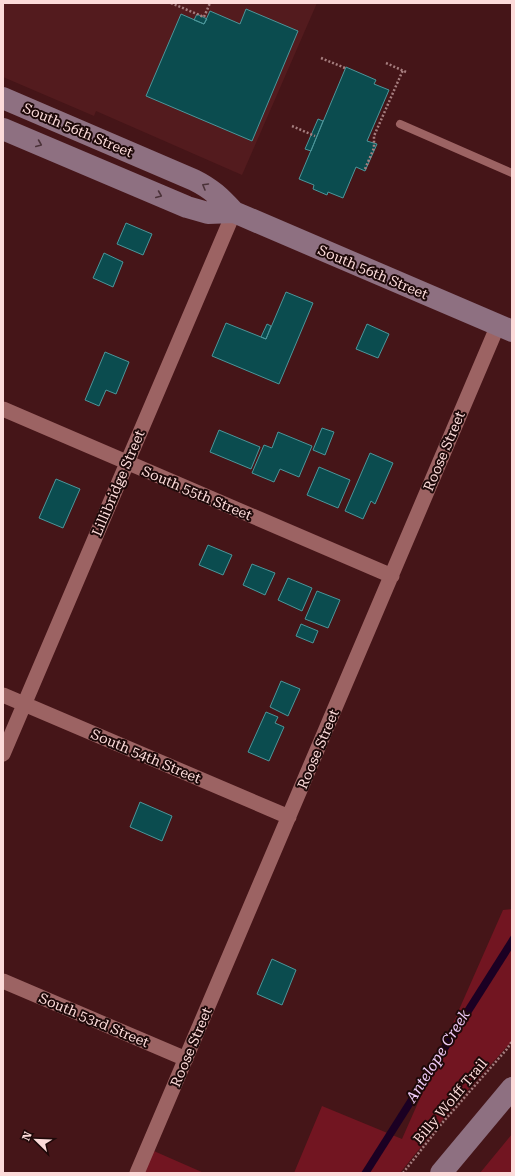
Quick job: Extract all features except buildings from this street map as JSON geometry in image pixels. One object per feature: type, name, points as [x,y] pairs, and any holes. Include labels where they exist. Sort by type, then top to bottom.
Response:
[{"type":"main road","name":"South 56th Street","points":[[3,98],[204,185],[218,195],[234,212],[505,328]]},
{"type":"main road","name":"South 56th Street","points":[[3,129],[187,207],[208,213],[234,212]]},
{"type":"main road","points":[[441,1173],[512,1088]]},
{"type":"street","name":"Lillibridge Street","points":[[3,754],[234,212]]},
{"type":"street","name":"Roose Street","points":[[137,1173],[392,576],[505,328]]},
{"type":"street","name":"South 55th Street","points":[[3,409],[392,576]]},
{"type":"street","name":"South 54th Street","points":[[3,695],[289,817]]},
{"type":"street","name":"South 53rd Street","points":[[3,981],[186,1059]]},
{"type":"lane","points":[[400,124],[512,173]]},
{"type":"path","points":[[171,3],[204,17],[210,3]]},
{"type":"path","points":[[322,58],[345,68]]},
{"type":"path","points":[[386,63],[406,72]]},
{"type":"path","points":[[365,169],[374,148],[374,136],[403,70]]},
{"type":"path","points":[[292,126],[315,136]]},
{"type":"path","name":"Billy Wolff Trail","points":[[404,1173],[443,1122],[507,1049],[512,1041]]},
{"type":"shaded area","points":[[3,3],[317,3],[242,175],[96,111],[94,116],[3,77]]},
{"type":"shaded area","points":[[512,909],[512,1041],[457,1102],[400,1173],[294,1173],[322,1106],[402,1139],[503,910]]},
{"type":"shaded area","points":[[512,1134],[512,1173],[480,1173]]},
{"type":"shaded area","points":[[147,1148],[204,1173],[137,1173]]},
{"type":"water","name":"Antelope Creek","points":[[512,934],[512,949],[370,1173],[361,1173]]}]
